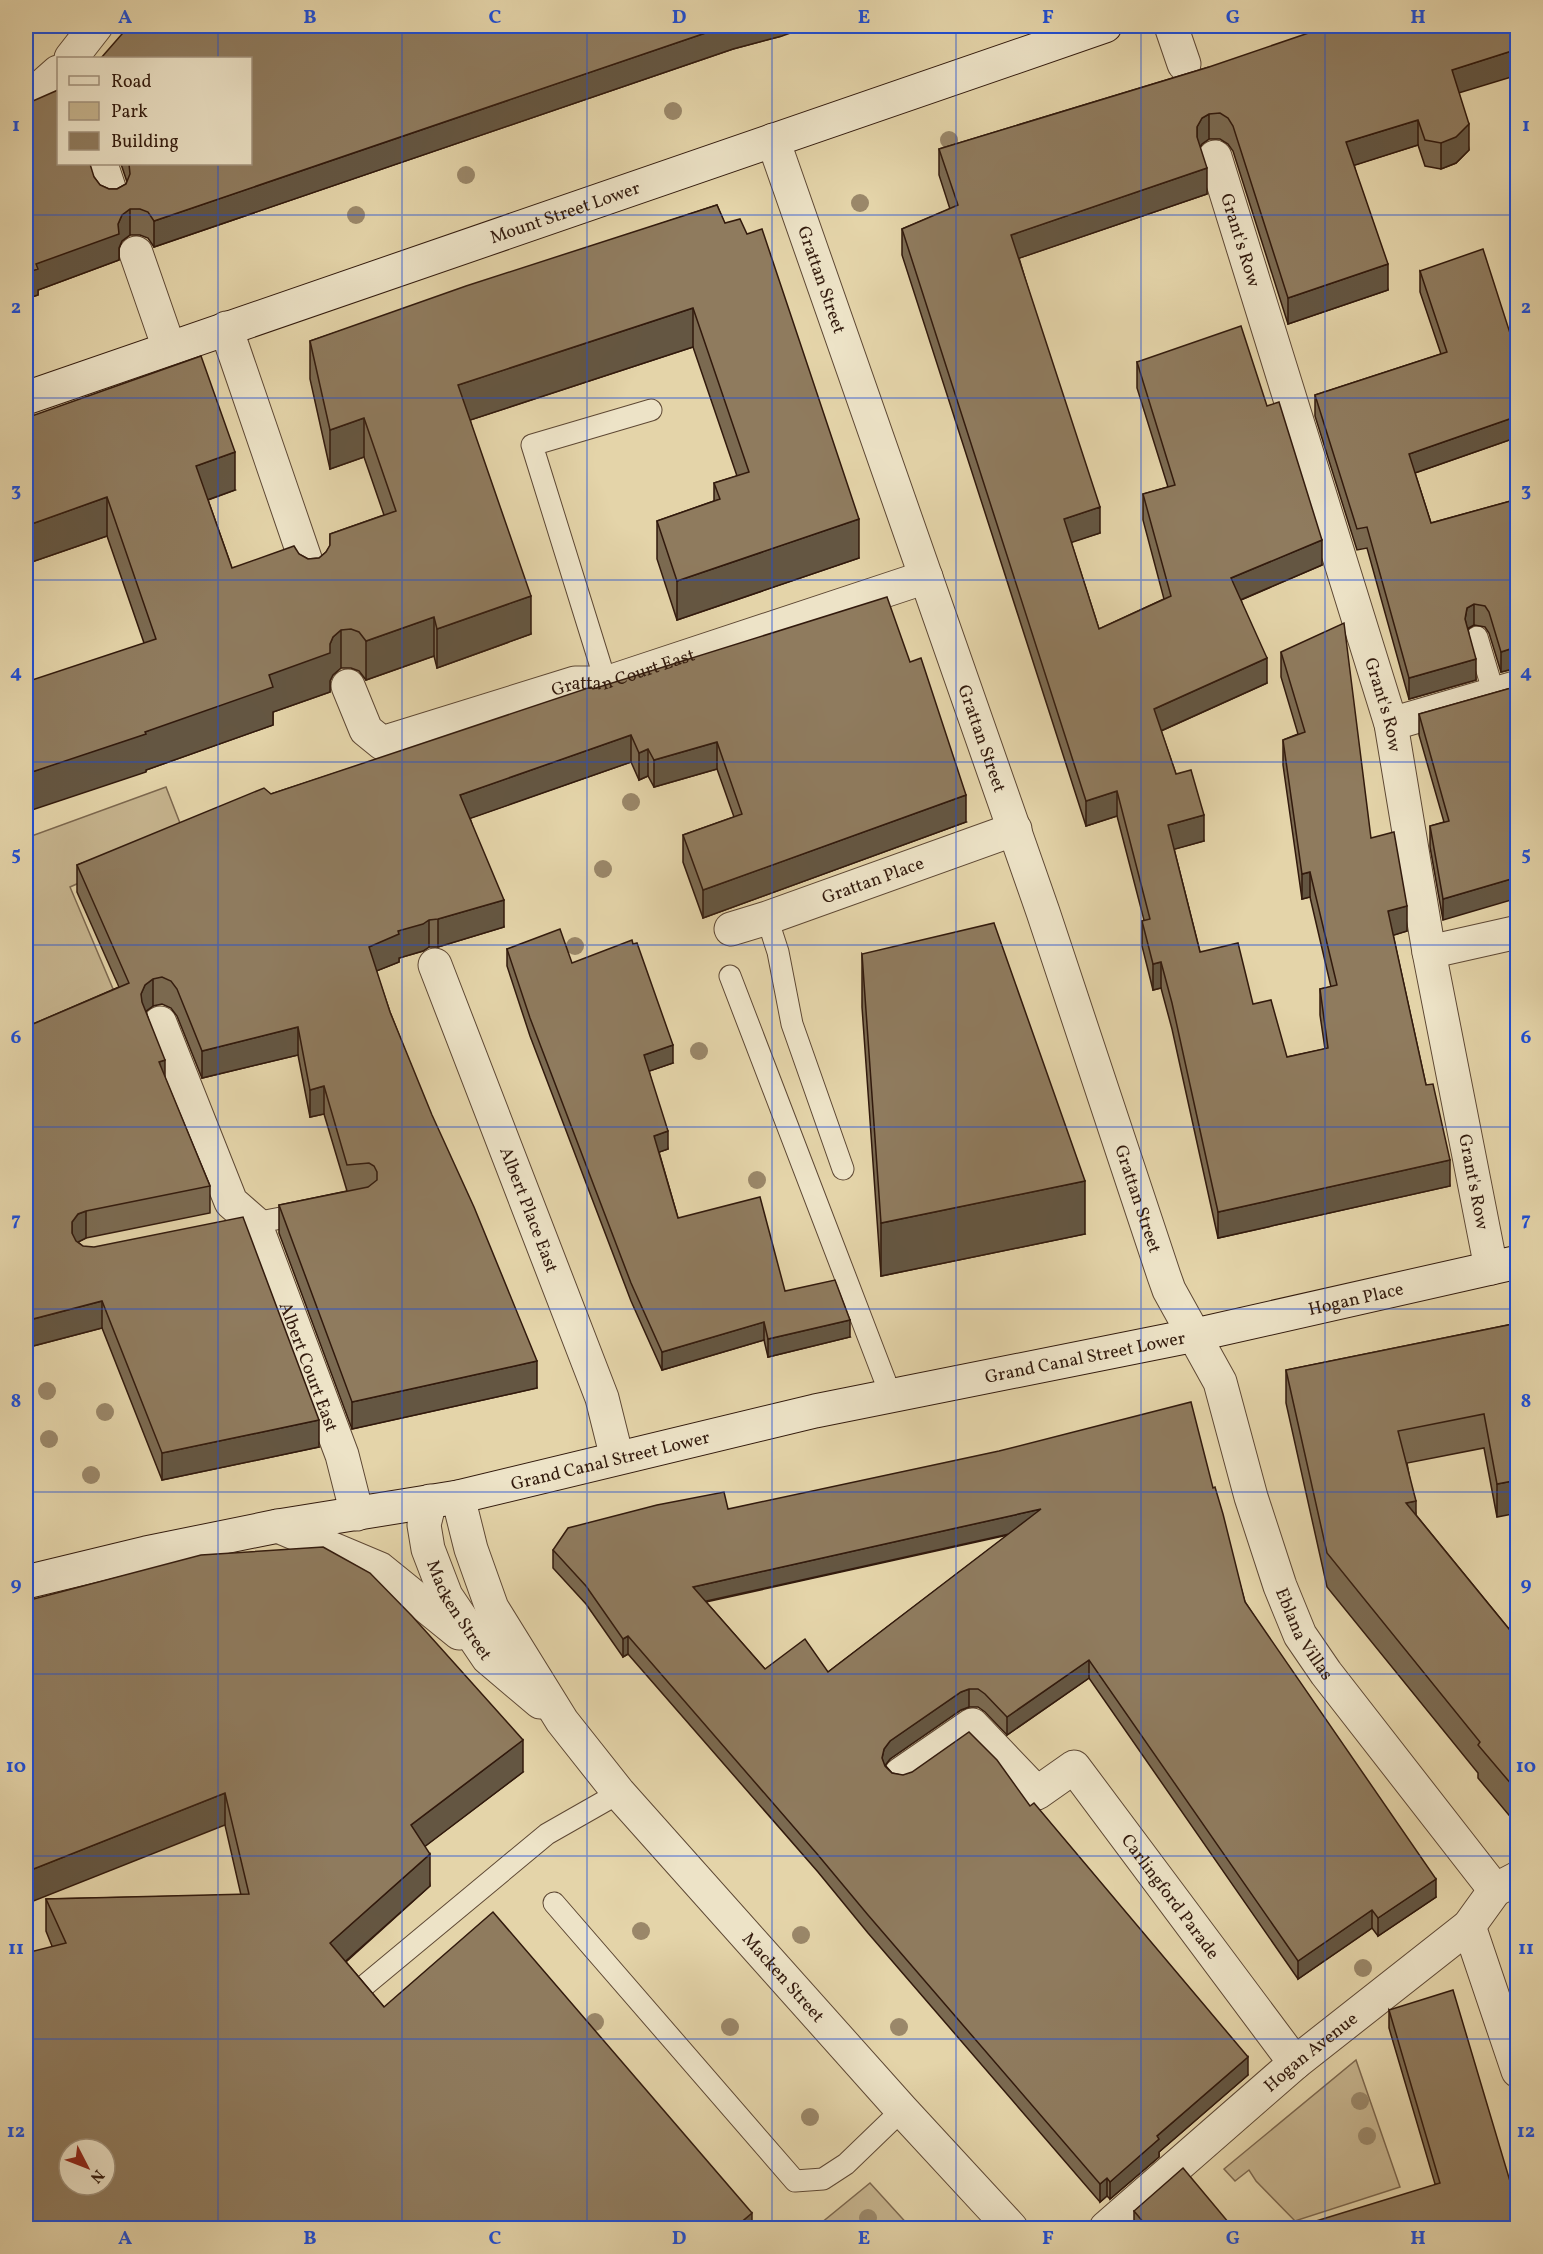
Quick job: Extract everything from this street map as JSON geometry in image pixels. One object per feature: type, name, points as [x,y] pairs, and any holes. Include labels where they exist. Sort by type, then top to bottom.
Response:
[{"type":"street","points":[[71,57],[96,26]]},
{"type":"street","name":"Mount Street Lower","points":[[26,398],[1105,26]]},
{"type":"street","points":[[1171,26],[1184,63]]},
{"type":"street","points":[[26,94],[40,88],[57,73]]},
{"type":"street","name":"Grattan Street","points":[[773,140],[1014,829],[1164,1276],[1169,1290],[1195,1335]]},
{"type":"street","name":"Grant's Row","points":[[1215,157],[1391,724],[1430,960],[1504,1265]]},
{"type":"street","points":[[101,165],[112,197]]},
{"type":"street","points":[[136,253],[169,348]]},
{"type":"street","points":[[226,328],[312,579]]},
{"type":"street","name":"Grattan Court East","points":[[348,686],[366,730],[382,744],[574,683],[606,683],[926,576]]},
{"type":"street","points":[[1391,724],[1506,690]]},
{"type":"street","name":"Grattan Place","points":[[731,929],[1014,829]]},
{"type":"street","points":[[1430,960],[1518,932]]},
{"type":"street","name":"Albert Place East","points":[[435,965],[602,1398],[617,1458]]},
{"type":"street","name":"Albert Court East","points":[[160,1023],[231,1202],[255,1223],[342,1455],[357,1514]]},
{"type":"street","points":[[222,1230],[255,1223]]},
{"type":"street","name":"Hogan Place","points":[[1195,1335],[1504,1265]]},
{"type":"street","name":"Grand Canal Street Lower","points":[[26,1582],[146,1553],[278,1526],[444,1499],[815,1411],[1195,1335]]},
{"type":"street","name":"Eblana Villas","points":[[1195,1335],[1220,1382],[1273,1564],[1300,1635],[1326,1673],[1506,1884]]},
{"type":"street","name":"Macken Street","points":[[562,1721],[488,1658],[446,1596],[431,1557],[424,1526],[444,1499],[471,1550],[492,1608],[562,1721],[619,1792],[1011,2229]]},
{"type":"street","points":[[278,1526],[380,1569],[488,1658]]},
{"type":"street","name":"Carlingford Parade","points":[[901,1774],[972,1725],[1037,1793],[1074,1767],[1295,2063]]},
{"type":"street","name":"Hogan Avenue","points":[[1106,2229],[1295,2063],[1469,1926],[1506,1884]]},
{"type":"street","points":[[1469,1926],[1518,2071]]},
{"type":"lane","points":[[606,683],[532,446],[651,410]]},
{"type":"lane","points":[[1477,637],[1506,690]]},
{"type":"lane","points":[[767,918],[778,952],[792,1024],[843,1169]]},
{"type":"lane","points":[[730,976],[891,1396]]},
{"type":"lane","points":[[255,1223],[332,1209]]},
{"type":"lane","points":[[358,1991],[547,1834],[619,1792]]},
{"type":"lane","points":[[554,1903],[795,2181],[823,2180],[846,2164],[902,2110]]},
{"type":"green space","points":[[166,787],[185,836],[70,887],[116,996],[26,1040],[26,838]]},
{"type":"green space","points":[[1356,2060],[1400,2187],[1295,2221],[1256,2181],[1249,2170],[1235,2181],[1224,2169]]},
{"type":"green space","points":[[870,2183],[911,2228],[815,2228]]},
{"type":"building","points":[[129,26],[217,26],[220,33],[241,26],[726,26],[154,221],[148,212],[130,209],[122,215],[118,224],[119,234],[36,264],[38,269],[26,273],[26,104],[57,90],[57,165],[90,165],[94,177],[100,185],[109,189],[117,189],[126,184],[130,174],[129,165],[252,165],[252,57],[102,57]]},
{"type":"building","points":[[1329,26],[1518,26],[1518,49],[1452,70],[1469,124],[1456,137],[1441,143],[1425,140],[1418,120],[1346,142],[1388,264],[1288,298],[1233,126],[1228,118],[1220,113],[1209,114],[1202,118],[1197,127],[1197,137],[1207,168],[1011,235],[1100,507],[1064,519],[1099,629],[1171,596],[1143,494],[1175,485],[1137,362],[1241,326],[1267,406],[1279,402],[1322,540],[1231,578],[1267,658],[1154,709],[1176,774],[1191,770],[1204,815],[1168,825],[1200,952],[1238,943],[1253,1004],[1271,1000],[1287,1057],[1328,1048],[1320,989],[1337,985],[1310,872],[1302,874],[1283,740],[1305,732],[1281,652],[1344,623],[1371,838],[1394,832],[1407,906],[1388,911],[1426,1085],[1433,1084],[1450,1160],[1218,1212],[1172,1003],[1161,962],[1153,964],[1142,921],[1150,919],[1117,791],[1086,801],[902,229],[958,205],[939,149],[1209,67]]},
{"type":"building","points":[[717,205],[725,223],[740,219],[747,234],[762,229],[859,519],[677,581],[657,521],[720,499],[714,483],[749,472],[693,308],[458,385],[531,596],[437,629],[434,617],[366,641],[359,632],[351,629],[341,630],[333,637],[330,653],[269,675],[273,687],[145,732],[146,734],[26,774],[26,682],[156,639],[107,497],[26,526],[26,418],[201,356],[235,452],[196,466],[232,568],[294,546],[299,554],[308,559],[319,558],[330,545],[330,534],[396,511],[364,418],[330,430],[310,341],[466,286]]},
{"type":"building","points":[[1483,249],[1518,358],[1518,416],[1409,454],[1431,523],[1518,499],[1518,648],[1501,652],[1489,612],[1485,606],[1474,604],[1467,608],[1465,619],[1476,659],[1409,678],[1367,527],[1357,529],[1315,395],[1447,352],[1420,271]]},
{"type":"building","points":[[887,597],[910,662],[921,658],[966,795],[703,890],[683,835],[742,814],[717,742],[654,760],[648,749],[639,753],[631,735],[460,795],[504,900],[429,920],[398,931],[399,934],[369,947],[390,1012],[537,1361],[352,1402],[279,1205],[368,1187],[377,1180],[377,1172],[369,1163],[347,1165],[324,1086],[310,1090],[298,1027],[202,1051],[177,989],[171,981],[162,977],[153,979],[145,985],[141,994],[142,1002],[165,1060],[159,1062],[210,1186],[86,1211],[78,1214],[72,1222],[72,1233],[76,1241],[83,1246],[94,1247],[243,1217],[319,1420],[162,1453],[102,1301],[33,1319],[26,1292],[26,1027],[129,983],[77,865],[264,788],[271,794],[591,687],[593,689]]},
{"type":"building","points":[[1518,686],[1518,877],[1443,899],[1430,826],[1449,821],[1419,714]]},
{"type":"building","points":[[994,923],[1085,1181],[881,1223],[862,954]]},
{"type":"building","points":[[560,929],[572,963],[632,940],[633,944],[637,943],[673,1045],[644,1055],[668,1131],[654,1136],[678,1218],[760,1197],[785,1291],[835,1280],[850,1320],[768,1339],[764,1322],[662,1352],[631,1283],[530,1018],[507,949]]},
{"type":"building","points":[[1518,1083],[1518,1114],[1511,1085]]},
{"type":"building","points":[[1518,1323],[1518,1480],[1497,1484],[1484,1414],[1398,1431],[1416,1501],[1406,1503],[1518,1640],[1518,1792],[1478,1745],[1480,1742],[1327,1553],[1286,1370]]},
{"type":"building","points":[[1191,1402],[1245,1602],[1436,1879],[1378,1918],[1372,1910],[1298,1961],[1089,1660],[1007,1717],[985,1694],[978,1689],[969,1689],[961,1692],[890,1741],[884,1749],[882,1758],[885,1766],[892,1773],[903,1775],[912,1772],[969,1732],[997,1760],[1030,1806],[1034,1803],[1248,2057],[1157,2136],[1159,2139],[1110,2182],[1107,2178],[1100,2184],[628,1636],[623,1639],[586,1586],[553,1550],[568,1528],[657,1505],[724,1492],[728,1509],[999,1451]],"holes":[[[1041,1509],[828,1672],[805,1639],[765,1669],[693,1587]]]},
{"type":"building","points":[[323,1547],[370,1573],[412,1616],[523,1740],[411,1825],[430,1854],[330,1943],[384,2007],[493,1912],[752,2213],[733,2229],[403,2229],[403,2224],[340,2229],[26,2229],[26,1953],[66,1943],[46,1899],[249,1894],[225,1793],[26,1872],[26,1601],[201,1555]]},
{"type":"building","points":[[1453,1990],[1518,2208],[1518,2225],[1505,2229],[1290,2229],[1440,2183],[1389,2010]]},
{"type":"building","points":[[1183,2168],[1234,2229],[1149,2229],[1134,2211]]}]
